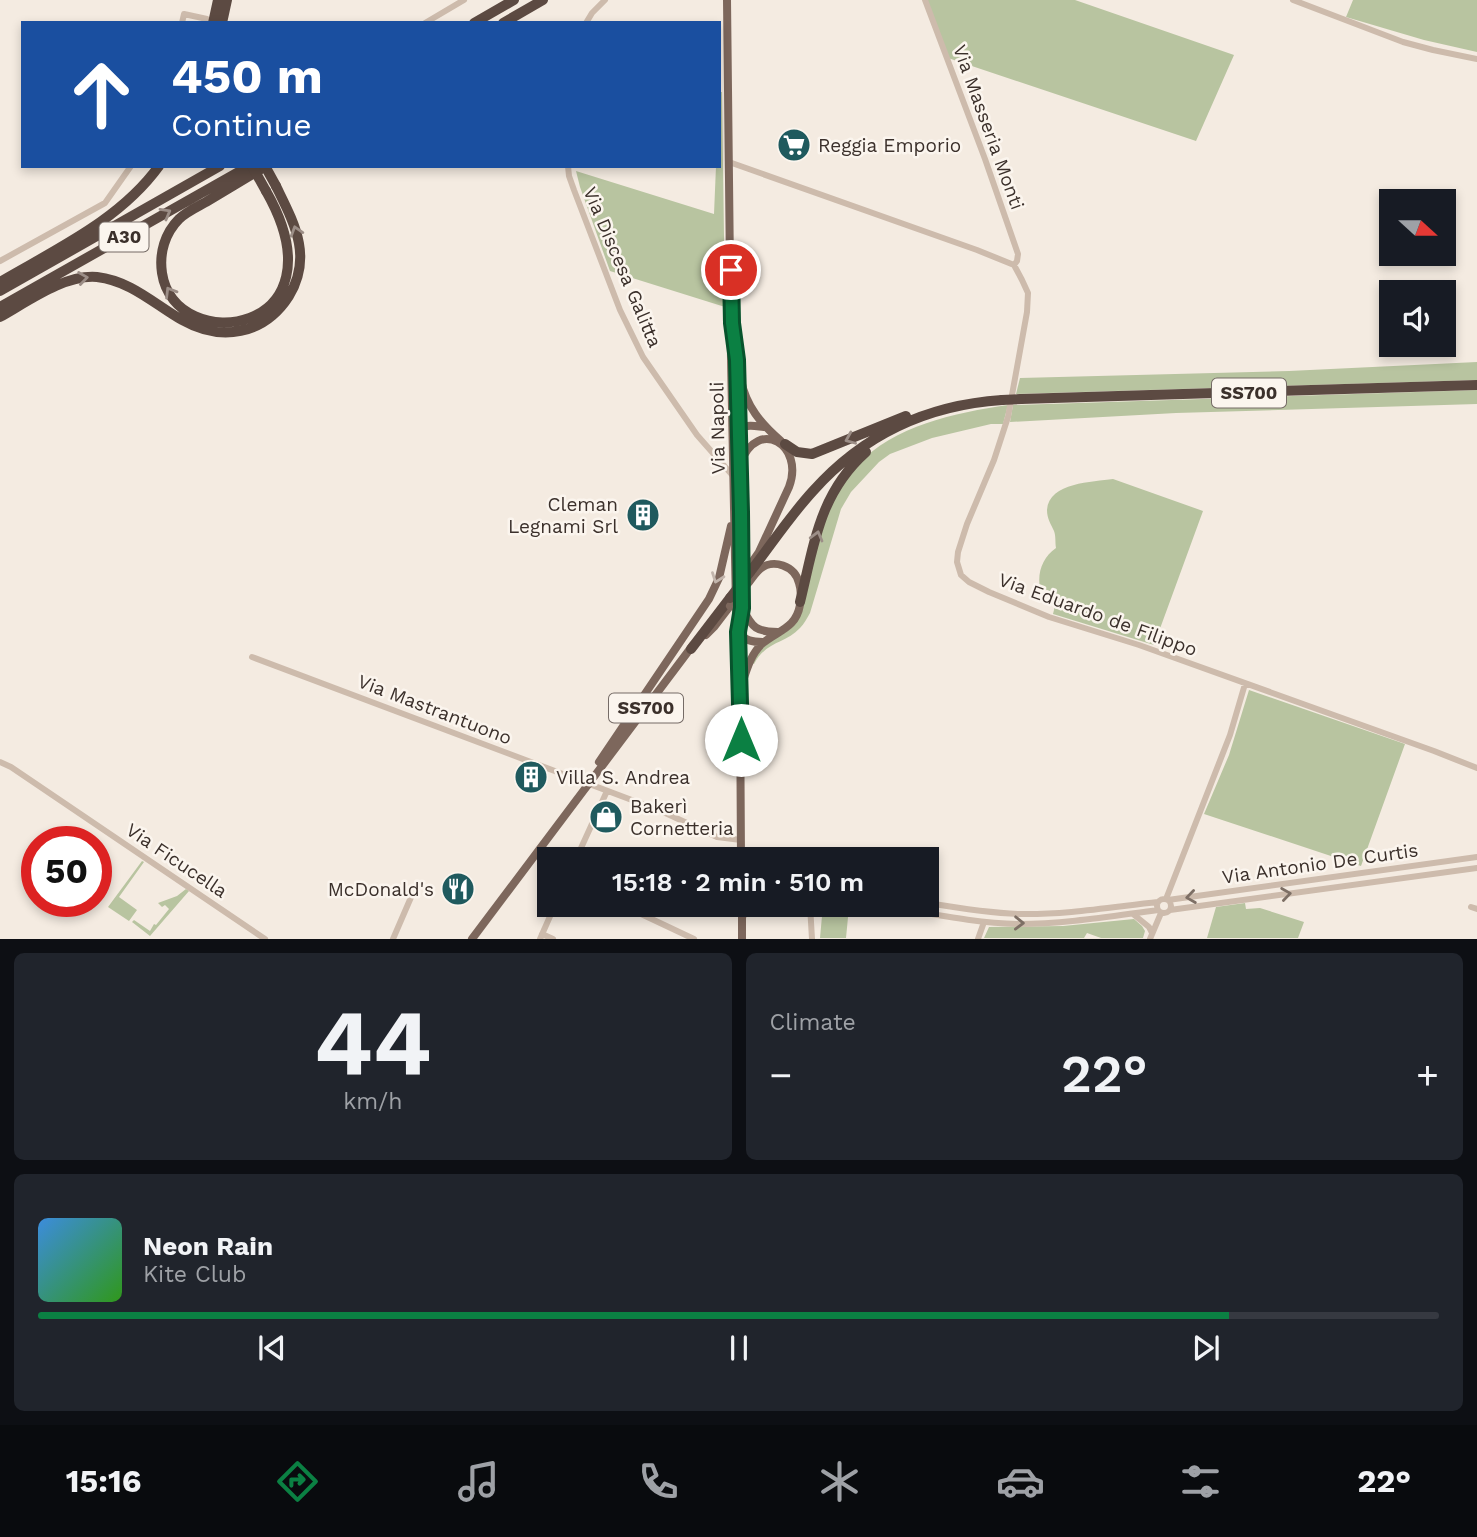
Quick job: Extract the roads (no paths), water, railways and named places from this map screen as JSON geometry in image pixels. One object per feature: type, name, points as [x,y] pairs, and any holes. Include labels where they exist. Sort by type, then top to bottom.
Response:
[{"type":"highway","points":[[210,21],[218,0]]},
{"type":"highway","points":[[222,21],[227,0]]},
{"type":"highway","points":[[477,21],[514,0]]},
{"type":"highway","points":[[506,21],[543,0]]},
{"type":"highway","points":[[0,282],[113,214],[144,185],[157,168]]},
{"type":"highway","name":"A30","points":[[0,291],[216,168]]},
{"type":"highway","name":"A30","points":[[0,307],[246,168]]},
{"type":"highway","points":[[0,317],[69,280],[94,276],[111,279],[138,290],[183,320],[216,332],[251,329],[270,319],[281,309],[293,289],[301,259],[297,233],[271,189],[252,168]]},
{"type":"highway","points":[[262,168],[181,216],[168,233],[161,254],[163,278],[173,299],[184,309],[211,322],[244,320],[260,314],[273,304],[287,276],[289,258],[266,168]]},
{"type":"highway","name":"SS700","points":[[691,649],[803,502],[838,467],[883,434],[937,410],[983,401],[1021,399],[1477,385]]},
{"type":"highway","points":[[785,444],[797,452],[812,454],[924,410],[937,410]]},
{"type":"highway","points":[[800,603],[822,516],[838,483],[870,448],[910,426],[921,416]]},
{"type":"main road","points":[[727,0],[732,323]]},
{"type":"main road","name":"Via Napoli","points":[[732,323],[737,360],[740,465],[742,608],[738,632]]},
{"type":"main road","name":"Via Napoli","points":[[732,323],[741,847]]},
{"type":"main road","points":[[737,360],[742,386],[752,411],[764,427],[785,444]]},
{"type":"main road","points":[[734,495],[737,472],[736,437],[739,430],[746,426],[764,427]]},
{"type":"main road","points":[[740,465],[747,448],[762,439],[783,446],[793,465],[793,478],[750,573]]},
{"type":"main road","points":[[471,939],[590,782],[606,750],[709,599],[719,578],[734,512]]},
{"type":"main road","points":[[740,691],[752,656],[763,642],[793,622],[800,603],[799,582],[795,574],[781,564],[772,564],[750,573]]},
{"type":"main road","points":[[742,608],[756,629]]},
{"type":"main road","points":[[763,642],[746,640],[738,632],[749,628],[778,632]]},
{"type":"main road","name":"SS700","points":[[590,782],[691,649]]},
{"type":"main road","points":[[742,917],[742,939]]},
{"type":"street","points":[[428,21],[464,0]]},
{"type":"street","points":[[587,21],[605,0]]},
{"type":"street","name":"Via Masseria Monti","points":[[925,0],[1018,254],[1014,265]]},
{"type":"street","points":[[1293,0],[1384,36],[1477,59]]},
{"type":"street","points":[[182,21],[184,14],[210,21]]},
{"type":"street","points":[[729,162],[1014,265]]},
{"type":"street","points":[[0,261],[105,203],[130,168]]},
{"type":"street","name":"Via Discesa Galitta","points":[[568,168],[620,310],[643,357],[696,435],[734,477]]},
{"type":"street","name":"Via Eduardo de Filippo","points":[[1014,265],[1028,293],[1027,312],[1007,417],[994,460],[958,552],[957,562],[961,575],[989,592],[1049,617],[1139,645],[1245,684]]},
{"type":"street","name":"Via Mastrantuono","points":[[252,657],[590,782],[717,837],[741,840]]},
{"type":"street","points":[[1151,936],[1159,911],[1157,906],[1164,900],[1230,735],[1245,684],[1477,768]]},
{"type":"street","name":"Via Ficucella","points":[[0,762],[265,939]]},
{"type":"street","points":[[581,847],[607,791]]},
{"type":"street","name":"Via Antonio De Curtis","points":[[939,908],[1020,914],[1068,912],[1477,857]]},
{"type":"street","name":"Via Antonio De Curtis","points":[[939,910],[984,922],[1060,923],[1159,911],[1166,913],[1170,909],[1477,869]]},
{"type":"street","points":[[393,939],[412,895]]},
{"type":"street","points":[[1164,900],[1171,905],[1170,909]]},
{"type":"street","points":[[1132,914],[1149,927],[1151,936]]},
{"type":"street","points":[[550,917],[541,936],[554,939]]},
{"type":"street","points":[[647,917],[694,939]]},
{"type":"street","points":[[742,921],[744,917]]},
{"type":"street","points":[[811,917],[812,939]]},
{"type":"street","points":[[978,939],[984,922]]},
{"type":"place","name":"Reggia Emporio","points":[[794,145]]},
{"type":"place","name":"Cleman Legnami Srl","points":[[643,515]]},
{"type":"place","name":"Villa S. Andrea","points":[[531,777]]},
{"type":"place","name":"Bakerì Cornetteria","points":[[606,817]]},
{"type":"place","name":"McDonald's","points":[[458,889]]}]
